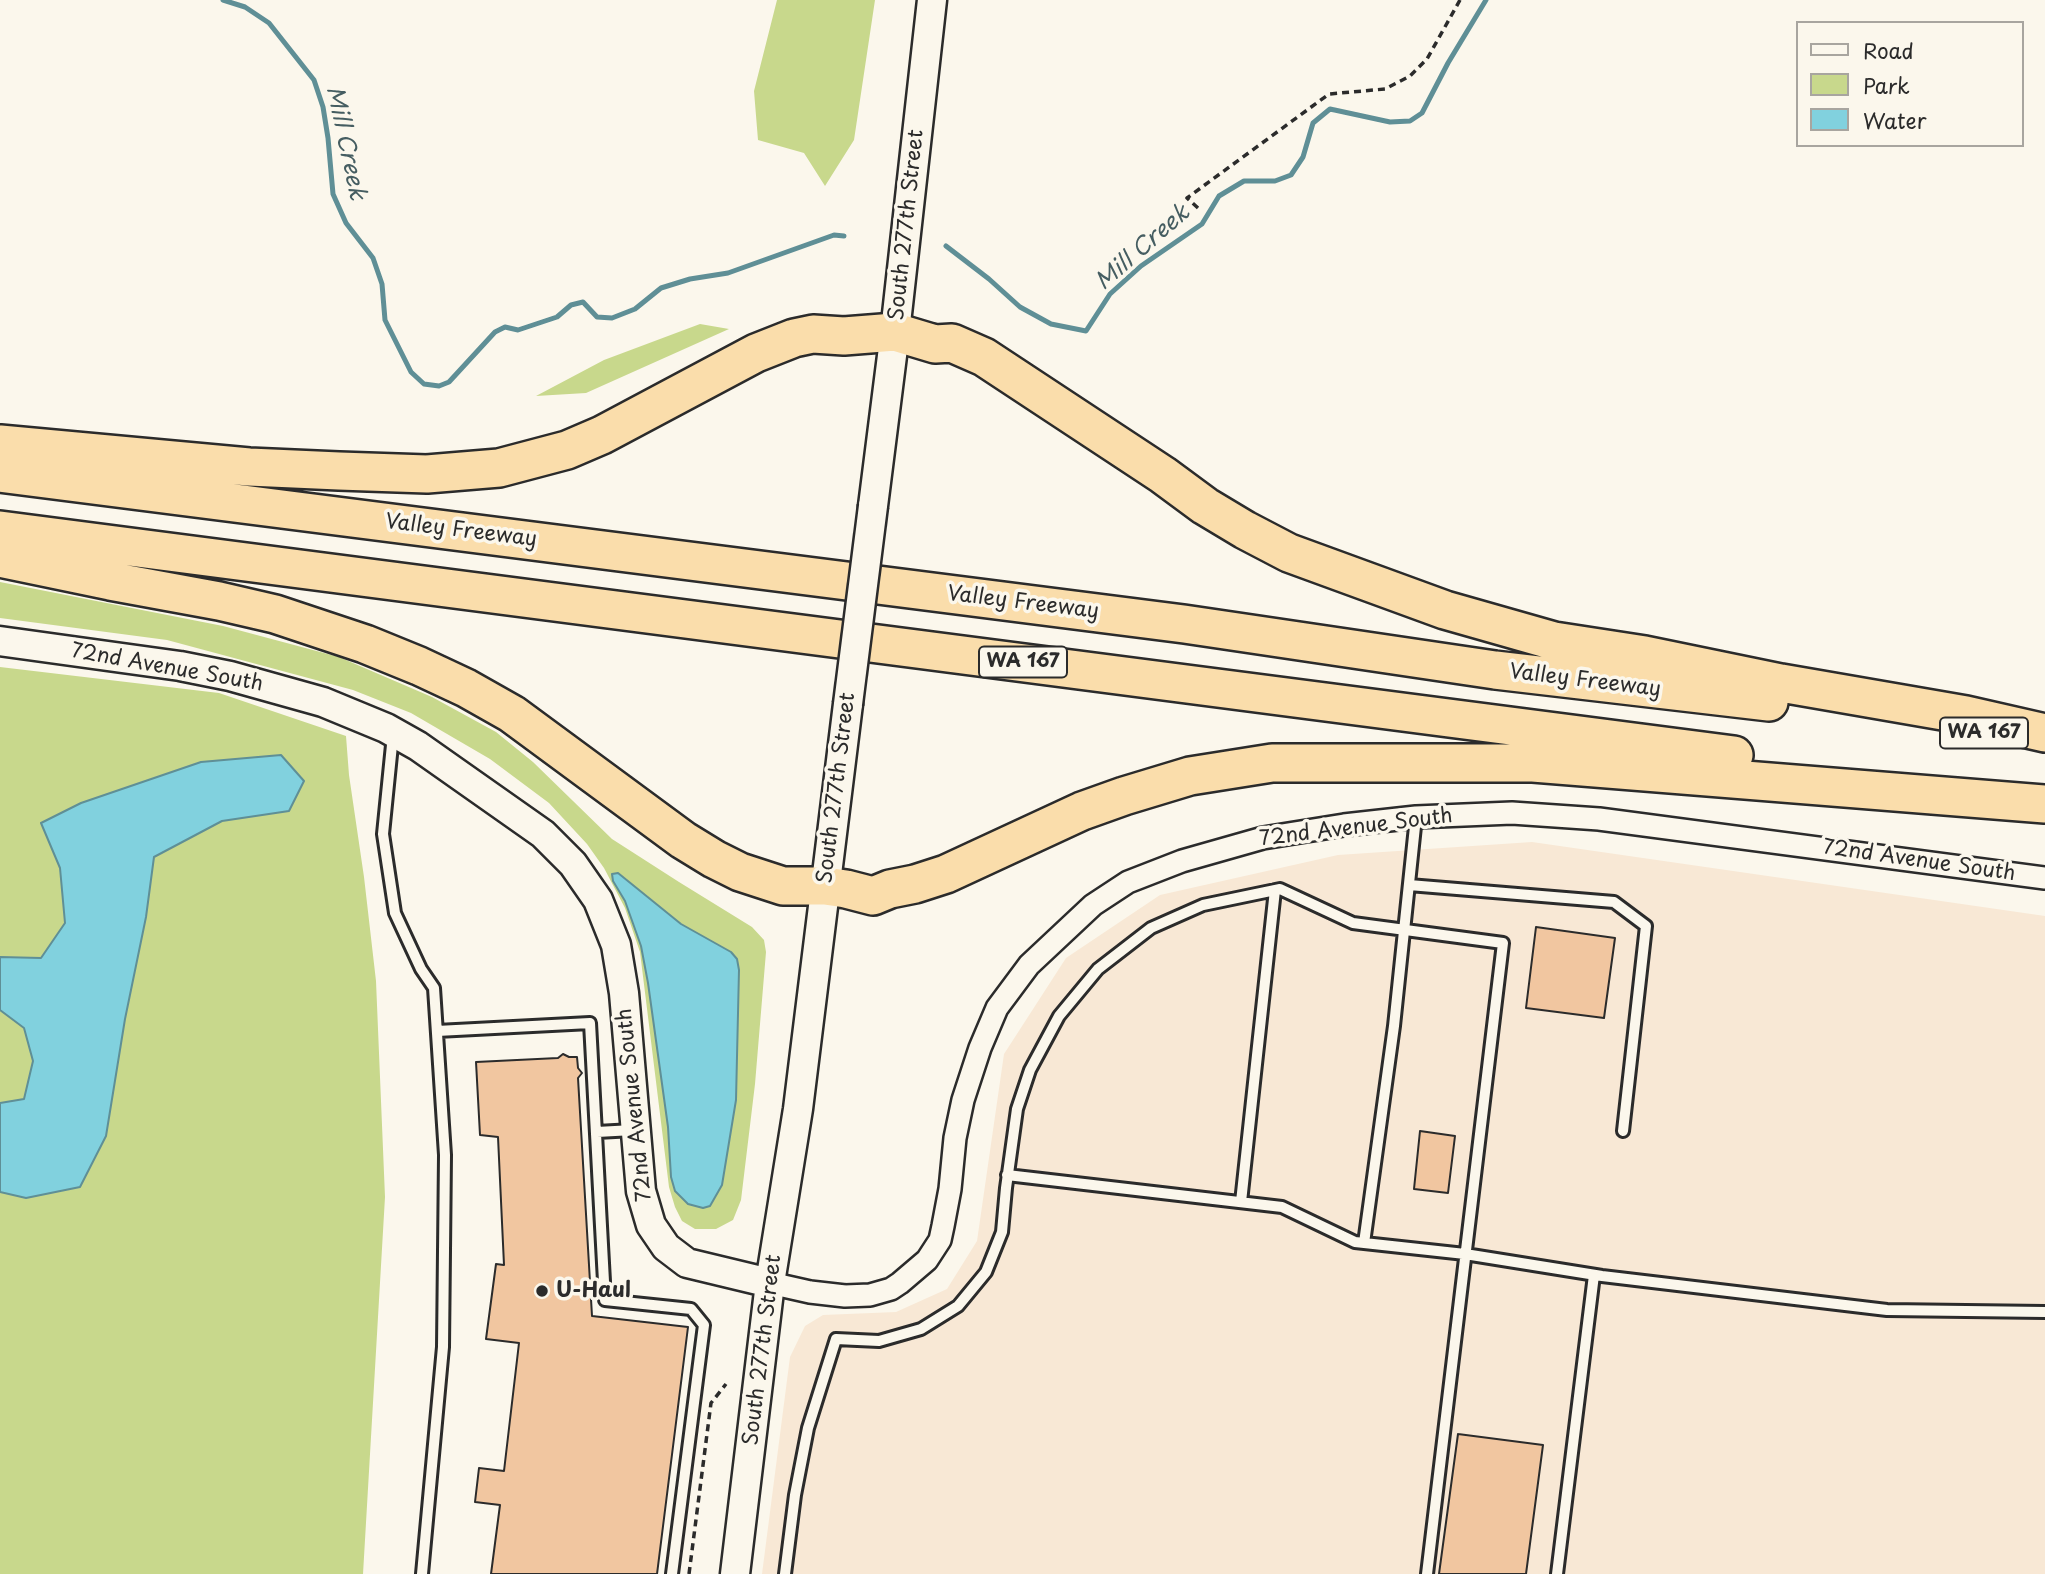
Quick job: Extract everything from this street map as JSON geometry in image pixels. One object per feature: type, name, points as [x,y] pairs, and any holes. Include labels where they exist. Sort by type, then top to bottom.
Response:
[{"type":"highway","points":[[0,444],[248,467],[427,474],[499,468],[567,450],[602,435],[756,353],[794,338],[813,334],[844,336],[895,332],[935,344],[952,343],[984,357],[1163,475],[1205,506],[1289,553],[1445,610],[1554,641],[1645,655],[1781,683],[1966,715],[2045,733]]},
{"type":"highway","name":"Valley Freeway","points":[[0,473],[1184,624],[1495,670],[1797,706],[2045,741]]},
{"type":"highway","name":"WA 167","points":[[0,530],[2045,796]]},
{"type":"highway","points":[[0,558],[275,614],[365,644],[467,688],[512,714],[683,840],[740,872],[783,886],[825,886],[873,897],[890,889],[946,874],[1082,811],[1124,796],[1190,776],[1272,763],[1533,763],[2045,804]]},
{"type":"main road","name":"South 277th Street","points":[[734,1574],[770,1283],[798,1109],[895,332],[932,0]]},
{"type":"main road","name":"72nd Avenue South","points":[[0,640],[180,666],[230,676],[354,713],[418,746],[542,834],[573,864],[598,900],[616,945],[624,993],[643,1200],[651,1225],[666,1247],[680,1259],[695,1266],[770,1283]]},
{"type":"street","name":"72nd Avenue South","points":[[770,1283],[810,1292],[845,1296],[870,1295],[900,1283],[927,1260],[940,1240],[963,1100],[997,1008],[1029,964],[1093,905],[1128,882],[1182,861],[1263,838],[1416,817],[1513,813],[1599,819],[2045,878]]},
{"type":"lane","points":[[394,733],[390,750],[383,834],[395,913],[421,969],[434,988],[446,1156],[443,1347],[422,1574]]},
{"type":"lane","points":[[1364,1243],[1394,1026],[1416,817]]},
{"type":"lane","points":[[1409,885],[1614,902],[1646,926],[1623,1131]]},
{"type":"lane","points":[[785,1574],[795,1495],[808,1428],[836,1339],[879,1341],[921,1329],[958,1306],[986,1272],[1002,1232],[1017,1109],[1030,1070],[1059,1016],[1097,969],[1151,928],[1203,905],[1280,889],[1353,923],[1503,943],[1427,1574]]},
{"type":"lane","points":[[1241,1202],[1275,890]]},
{"type":"lane","points":[[437,1031],[590,1023],[605,1300],[691,1309],[704,1325],[672,1574]]},
{"type":"lane","points":[[597,1132],[636,1130]]},
{"type":"lane","points":[[1007,1175],[1282,1206],[1355,1242],[1465,1254],[1594,1275],[1887,1310],[2045,1312]]},
{"type":"lane","points":[[1557,1574],[1594,1275]]},
{"type":"path","points":[[1198,208],[1187,198],[1329,94],[1385,89],[1410,76],[1427,59],[1460,0]]},
{"type":"path","points":[[689,1574],[712,1403],[726,1384]]},
{"type":"shaded area","points":[[1532,842],[2045,916],[2045,1574],[762,1574],[790,1357],[805,1326],[823,1315],[896,1312],[947,1289],[977,1241],[1004,1054],[1066,958],[1160,895],[1338,855]]},
{"type":"green space","points":[[777,0],[875,0],[854,140],[825,186],[804,153],[758,140],[754,91]]},
{"type":"green space","points":[[700,324],[729,329],[586,393],[536,396],[604,360]]},
{"type":"green space","points":[[0,582],[223,626],[339,657],[432,697],[496,732],[533,762],[612,839],[752,927],[764,940],[766,952],[755,1084],[741,1200],[733,1220],[716,1229],[695,1229],[682,1221],[675,1207],[669,1187],[640,952],[625,908],[604,868],[587,844],[549,803],[490,759],[411,713],[353,690],[167,640],[0,618]]},
{"type":"green space","points":[[0,667],[219,693],[346,736],[376,981],[385,1197],[363,1574],[0,1574],[0,1192],[27,1198],[80,1187],[106,1136],[125,1019],[146,917],[154,857],[222,821],[289,811],[42,823],[60,868],[65,923],[41,958],[0,957]]},
{"type":"green space","points":[[0,1010],[24,1028],[33,1061],[24,1099],[0,1103]]},
{"type":"water","points":[[281,755],[304,781],[289,811],[222,821],[154,857],[146,917],[125,1019],[106,1136],[80,1187],[26,1198],[0,1192],[0,1103],[24,1099],[33,1061],[24,1028],[0,1010],[0,957],[41,958],[65,923],[60,868],[41,823],[81,803],[201,762]]},
{"type":"water","points":[[618,873],[681,924],[731,952],[737,959],[736,1100],[722,1185],[710,1206],[703,1208],[688,1204],[675,1191],[671,1177],[668,1127],[648,983],[641,946],[625,901],[613,881],[612,874]]},
{"type":"building","points":[[1536,927],[1615,938],[1604,1018],[1526,1008]]},
{"type":"building","name":"U-Haul","points":[[563,1054],[577,1057],[578,1068],[582,1073],[578,1078],[592,1316],[688,1327],[657,1574],[491,1574],[500,1505],[475,1502],[479,1468],[504,1471],[519,1343],[486,1339],[496,1264],[504,1265],[498,1137],[480,1135],[476,1062],[558,1058]]},
{"type":"building","points":[[1420,1131],[1455,1136],[1448,1193],[1414,1189]]},
{"type":"building","points":[[1458,1434],[1543,1445],[1526,1574],[1439,1574]]},
{"type":"waterway","name":"Mill Creek","points":[[223,0],[245,7],[269,23],[314,80],[323,107],[333,194],[346,223],[373,258],[382,284],[385,320],[411,372],[424,384],[439,386],[449,382],[495,332],[505,327],[518,330],[557,317],[571,305],[583,302],[597,317],[612,318],[635,309],[661,288],[690,279],[728,273],[834,235],[844,236]]},
{"type":"waterway","name":"Mill Creek","points":[[946,246],[1020,307],[1051,324],[1086,331],[1110,294],[1141,266],[1202,224],[1219,196],[1244,181],[1275,181],[1291,175],[1303,157],[1313,123],[1330,109],[1390,122],[1410,121],[1422,113],[1486,0]]},
{"type":"place","name":"U-Haul","points":[[542,1291]]}]
